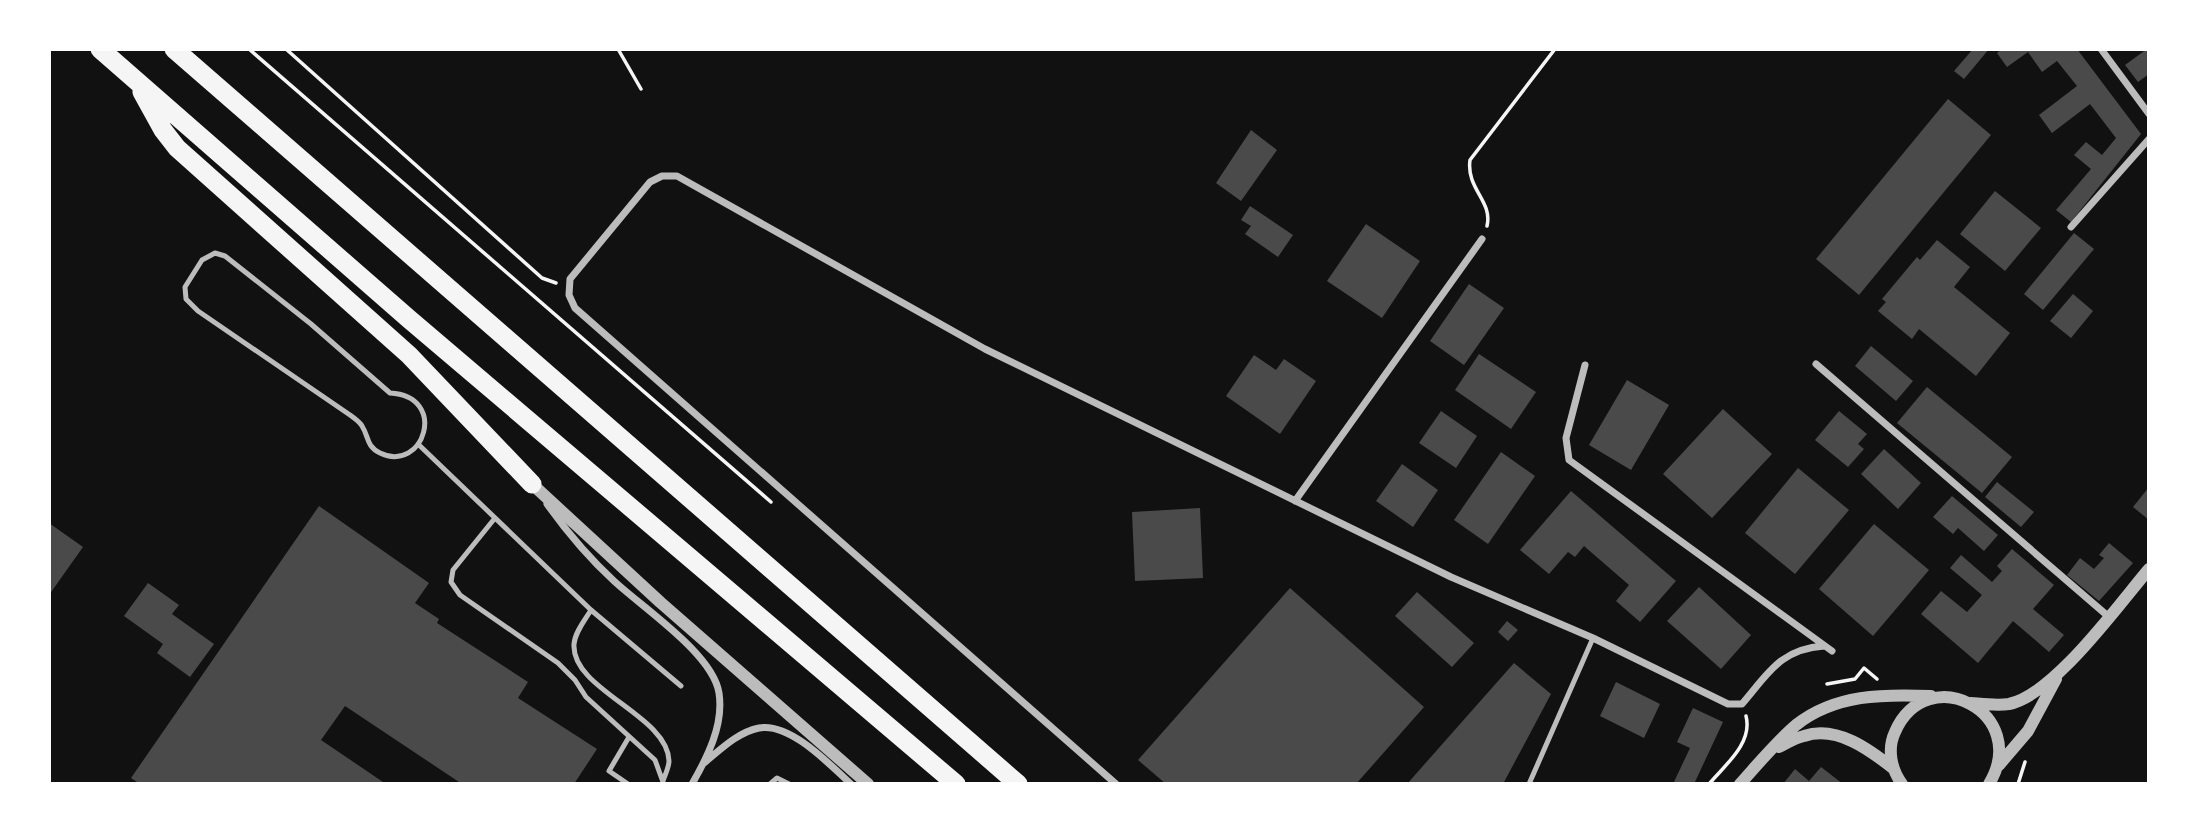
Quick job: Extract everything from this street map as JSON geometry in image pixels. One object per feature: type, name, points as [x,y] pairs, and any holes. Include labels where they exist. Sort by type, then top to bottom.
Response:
[{"type":"highway","points":[[100,49],[409,318],[956,784]]},
{"type":"highway","points":[[174,49],[1018,784]]},
{"type":"highway","points":[[116,63],[136,85],[163,130],[183,153],[392,339],[532,484]]},
{"type":"street","points":[[2101,49],[2149,114]]},
{"type":"street","points":[[2071,228],[2149,139]]},
{"type":"street","points":[[1116,784],[575,308],[569,295],[570,279],[650,182],[662,176],[677,176],[985,349],[1451,578],[1593,638],[1728,704],[1742,704],[1785,657],[1802,649],[1824,646]]},
{"type":"street","points":[[1294,501],[1482,239]]},
{"type":"street","points":[[1816,364],[2109,617]]},
{"type":"street","points":[[1586,365],[1566,438],[1570,460],[1832,651]]},
{"type":"street","points":[[532,484],[575,542],[614,581],[698,655],[712,673],[719,692],[716,732],[704,764],[692,784]]},
{"type":"street","points":[[532,484],[660,602],[868,784]]},
{"type":"street","points":[[1970,703],[2008,704],[2042,688],[2109,617],[2149,569]]},
{"type":"street","points":[[1989,784],[1998,765],[2028,731],[2062,669]]},
{"type":"street","points":[[1741,784],[1796,725],[1814,713],[1840,701],[1890,695],[1956,698],[1970,703],[1982,711],[1998,736],[1998,765]]},
{"type":"street","points":[[1902,784],[1894,769],[1891,753],[1893,736],[1900,721],[1911,709],[1925,701],[1942,697]]},
{"type":"street","points":[[704,764],[742,735],[761,727],[780,730],[804,743],[851,784]]},
{"type":"street","points":[[1772,750],[1804,736],[1830,734],[1868,750],[1894,769]]},
{"type":"lane","points":[[215,253],[225,256],[311,324],[390,393],[411,397],[419,404],[426,425],[418,444],[410,452],[400,455],[389,456],[379,452],[370,446],[362,426],[350,415],[198,311],[186,299],[185,287],[202,260],[215,253]]},
{"type":"lane","points":[[418,444],[591,610],[681,686]]},
{"type":"lane","points":[[495,518],[453,570],[451,582],[460,595],[558,663],[575,680],[586,697],[655,760],[662,783]]},
{"type":"lane","points":[[591,610],[574,642],[575,657],[584,672],[663,738],[670,762],[662,783]]},
{"type":"lane","points":[[1529,784],[1593,638]]},
{"type":"lane","points":[[628,784],[609,771],[629,737]]},
{"type":"lane","points":[[770,784],[777,778],[789,784]]},
{"type":"path","points":[[249,49],[778,509]]},
{"type":"path","points":[[286,49],[542,278],[559,284],[570,279]]},
{"type":"path","points":[[618,49],[641,89]]},
{"type":"path","points":[[1482,239],[1489,215],[1468,173],[1470,160],[1555,49]]},
{"type":"path","points":[[1709,784],[1744,743],[1748,720],[1742,704]]},
{"type":"building","points":[[1973,49],[1989,49],[1964,79],[1954,71]]},
{"type":"building","points":[[2002,49],[2077,49],[2141,134],[2071,222],[2056,210],[2091,169],[2074,155],[2086,142],[2102,155],[2116,138],[2090,104],[2052,133],[2039,115],[2077,86],[2057,61],[2042,72],[2028,52],[2007,67],[1997,53]]},
{"type":"building","points":[[2147,49],[2149,74],[2138,82],[2125,65]]},
{"type":"building","points":[[1948,99],[1991,135],[1859,295],[1816,259]]},
{"type":"building","points":[[1251,130],[1277,150],[1241,201],[1216,183]]},
{"type":"building","points":[[1995,191],[2041,228],[2005,271],[1960,234]]},
{"type":"building","points":[[1250,206],[1293,235],[1278,257],[1245,234],[1251,226],[1241,220]]},
{"type":"building","points":[[1366,224],[1420,261],[1382,318],[1327,281]]},
{"type":"building","points":[[2074,233],[2094,249],[2043,310],[2024,294]]},
{"type":"building","points":[[1937,240],[1970,267],[1954,287],[2010,333],[1976,376],[1919,329],[1912,339],[1878,311],[1886,302],[1882,299],[1917,257],[1920,260]]},
{"type":"building","points":[[1469,284],[1504,308],[1464,365],[1430,341]]},
{"type":"building","points":[[2073,294],[2093,311],[2071,338],[2050,321]]},
{"type":"building","points":[[1871,346],[1913,381],[1896,401],[1855,366]]},
{"type":"building","points":[[1479,354],[1536,392],[1511,429],[1455,390]]},
{"type":"building","points":[[1254,355],[1276,370],[1284,359],[1316,381],[1280,434],[1226,396]]},
{"type":"building","points":[[1627,380],[1669,405],[1631,470],[1589,445]]},
{"type":"building","points":[[1927,387],[2012,457],[1982,493],[1897,423]]},
{"type":"building","points":[[1723,409],[1772,454],[1712,518],[1663,474]]},
{"type":"building","points":[[1441,411],[1477,436],[1456,468],[1419,443]]},
{"type":"building","points":[[1839,411],[1867,434],[1858,444],[1864,449],[1848,467],[1815,440]]},
{"type":"building","points":[[1884,449],[1921,483],[1898,509],[1861,474]]},
{"type":"building","points":[[1501,452],[1535,476],[1488,544],[1454,520]]},
{"type":"building","points":[[1402,464],[1438,490],[1413,527],[1376,501]]},
{"type":"building","points":[[1798,468],[1849,510],[1795,574],[1745,533]]},
{"type":"building","points":[[1997,482],[2034,512],[2021,527],[1985,497]]},
{"type":"building","points":[[2149,487],[2149,520],[2133,507]]},
{"type":"building","points":[[1571,491],[1676,581],[1640,622],[1616,601],[1629,585],[1584,546],[1575,557],[1568,552],[1549,574],[1520,550]]},
{"type":"building","points":[[1952,496],[1998,535],[1984,551],[1958,528],[1953,534],[1933,517]]},
{"type":"building","points":[[319,506],[429,583],[415,603],[439,619],[437,623],[528,682],[518,698],[597,749],[574,784],[462,784],[345,706],[321,740],[386,784],[140,784],[131,778]]},
{"type":"building","points":[[1200,508],[1203,578],[1135,581],[1132,512]]},
{"type":"building","points":[[49,523],[83,547],[49,595]]},
{"type":"building","points":[[1874,524],[1929,570],[1873,636],[1819,589]]},
{"type":"building","points":[[2109,543],[2133,563],[2099,601],[2067,575],[2080,558],[2094,569],[2104,558],[2099,555]]},
{"type":"building","points":[[2012,549],[2054,585],[2033,609],[2064,635],[2049,652],[2013,621],[1978,663],[1921,614],[1941,591],[1967,612],[1982,595],[1950,568],[1961,555],[1992,582],[2002,571],[1997,566]]},
{"type":"building","points":[[148,583],[179,605],[172,614],[214,644],[190,677],[157,653],[163,644],[124,616]]},
{"type":"building","points":[[1699,587],[1751,635],[1721,669],[1667,621]]},
{"type":"building","points":[[1290,588],[1424,707],[1356,784],[1166,784],[1138,760]]},
{"type":"building","points":[[1417,592],[1474,643],[1452,667],[1395,616]]},
{"type":"building","points":[[1507,621],[1518,630],[1508,641],[1498,632]]},
{"type":"building","points":[[1514,663],[1551,694],[1503,784],[1407,784]]},
{"type":"building","points":[[1616,682],[1660,704],[1644,738],[1600,716]]},
{"type":"building","points":[[1693,708],[1723,722],[1694,784],[1673,784],[1690,748],[1677,742]]},
{"type":"building","points":[[1821,767],[1843,784],[1783,784],[1795,769],[1809,781]]}]
